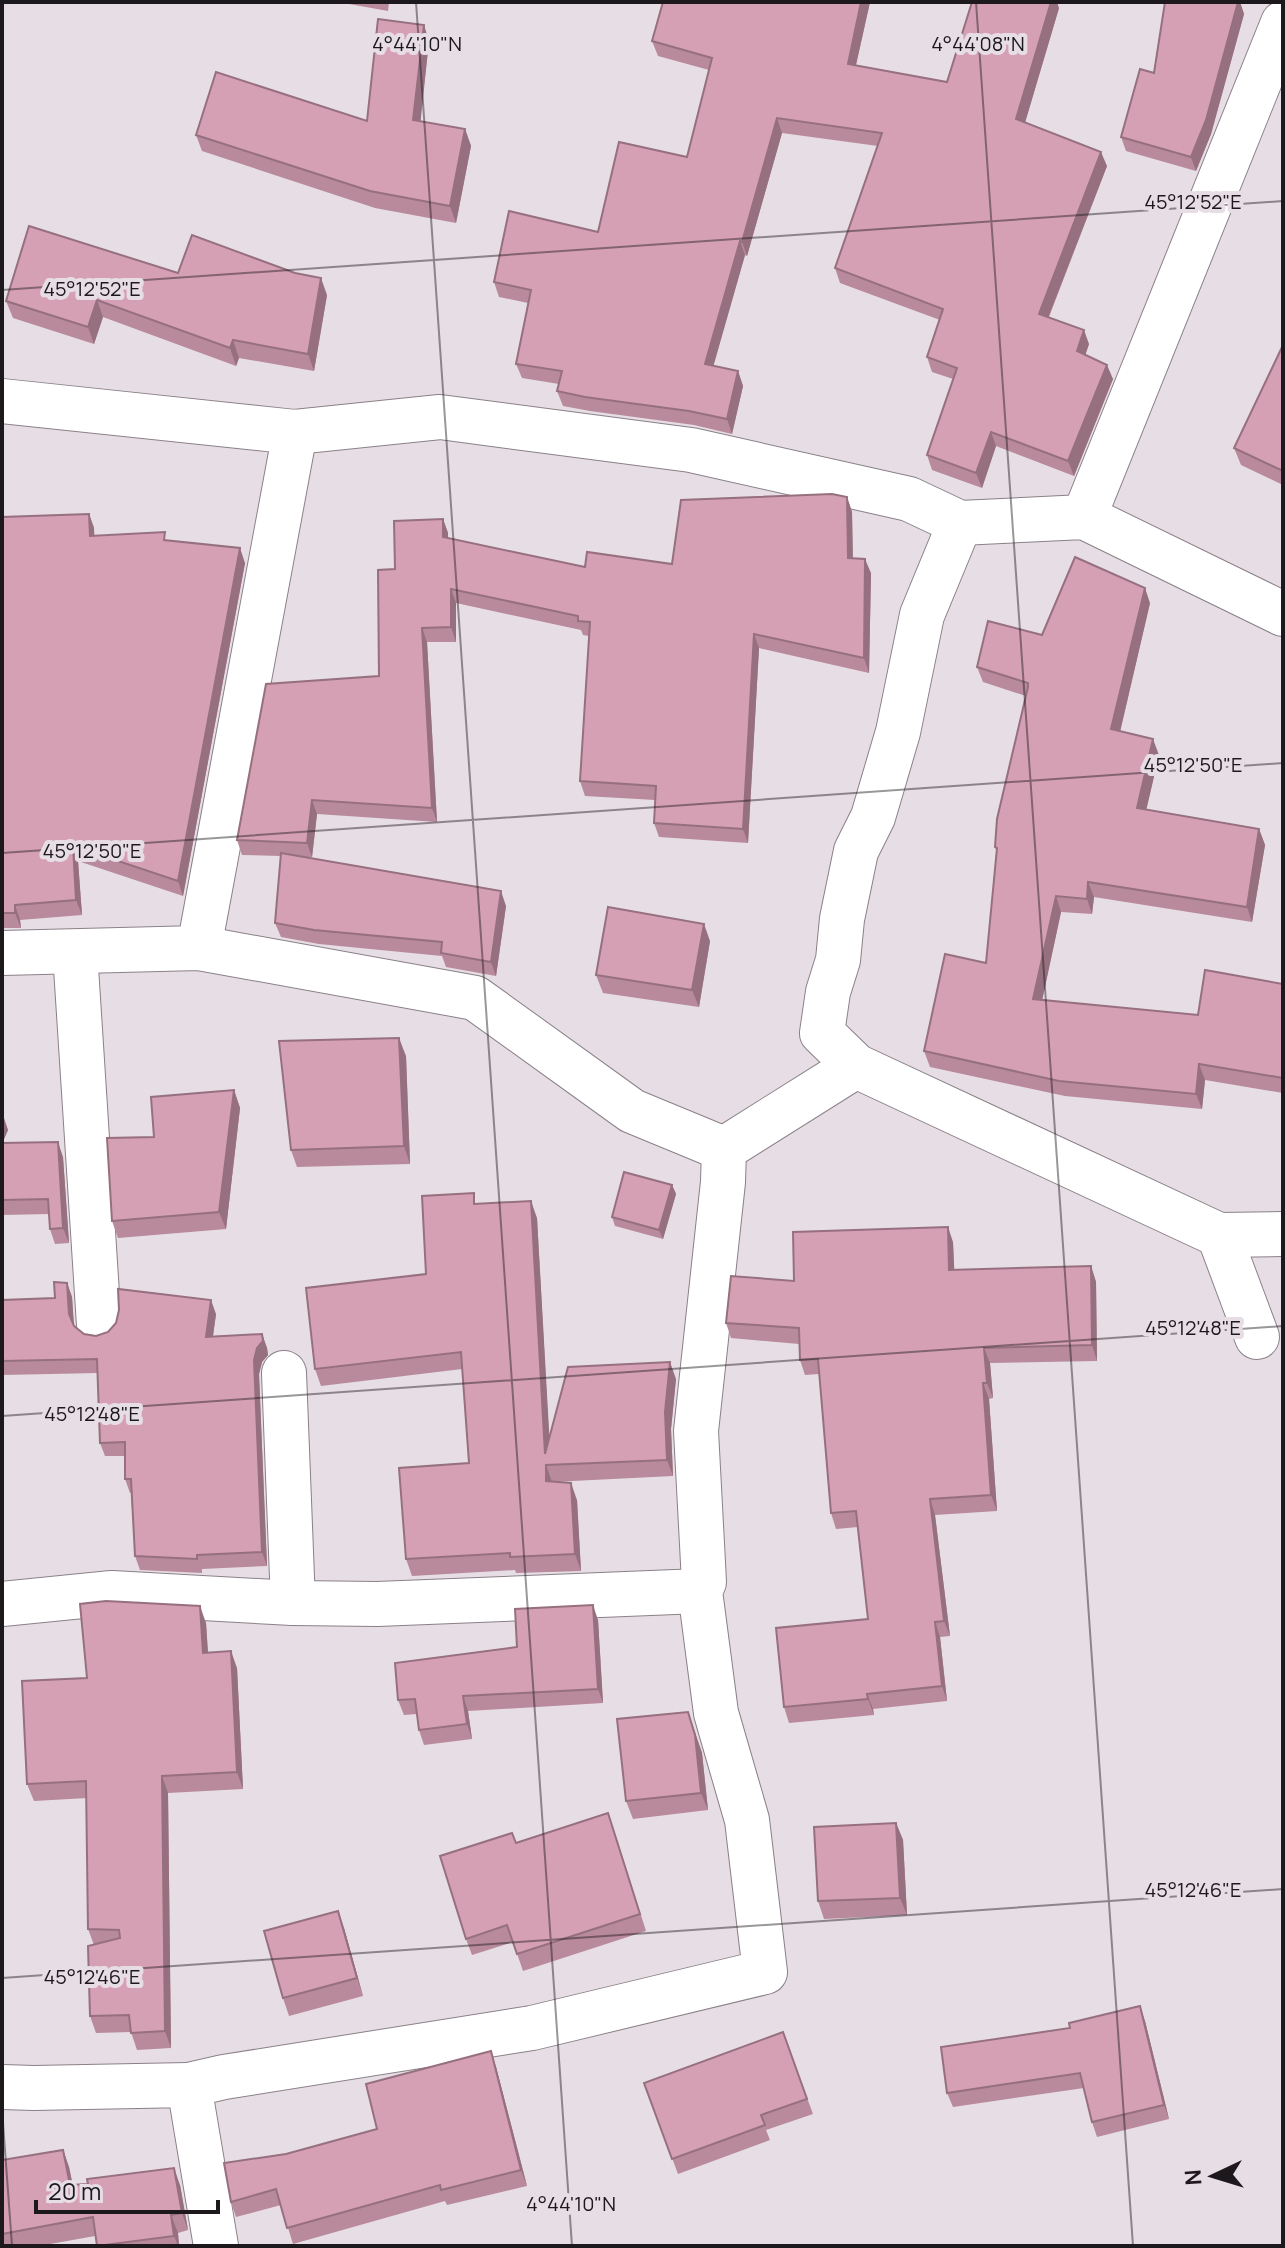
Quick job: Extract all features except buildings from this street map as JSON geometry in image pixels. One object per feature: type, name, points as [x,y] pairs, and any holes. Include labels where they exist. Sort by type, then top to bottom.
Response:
[{"type":"street","points":[[1084,517],[1283,23]]},
{"type":"street","points":[[2,401],[295,432],[440,417],[691,450],[909,499],[960,523],[1084,517],[1283,614]]},
{"type":"street","points":[[199,948],[295,432]]},
{"type":"street","points":[[960,523],[922,615],[898,732],[873,817],[856,851],[822,1033],[856,1066],[1219,1235],[1283,1234]]},
{"type":"street","points":[[2,953],[199,948],[475,998],[632,1111],[724,1149]]},
{"type":"street","points":[[75,952],[99,1325]]},
{"type":"street","points":[[724,1149],[856,1066]]},
{"type":"street","points":[[2,2087],[189,2085],[532,2028],[765,1972],[747,1820],[716,1713],[700,1591],[704,1582],[696,1431],[724,1149]]},
{"type":"street","points":[[1219,1235],[1257,1337]]},
{"type":"street","points":[[284,1373],[293,1603]]},
{"type":"street","points":[[2,1604],[112,1593],[293,1603],[377,1604],[700,1591]]},
{"type":"street","points":[[189,2085],[216,2246]]}]
